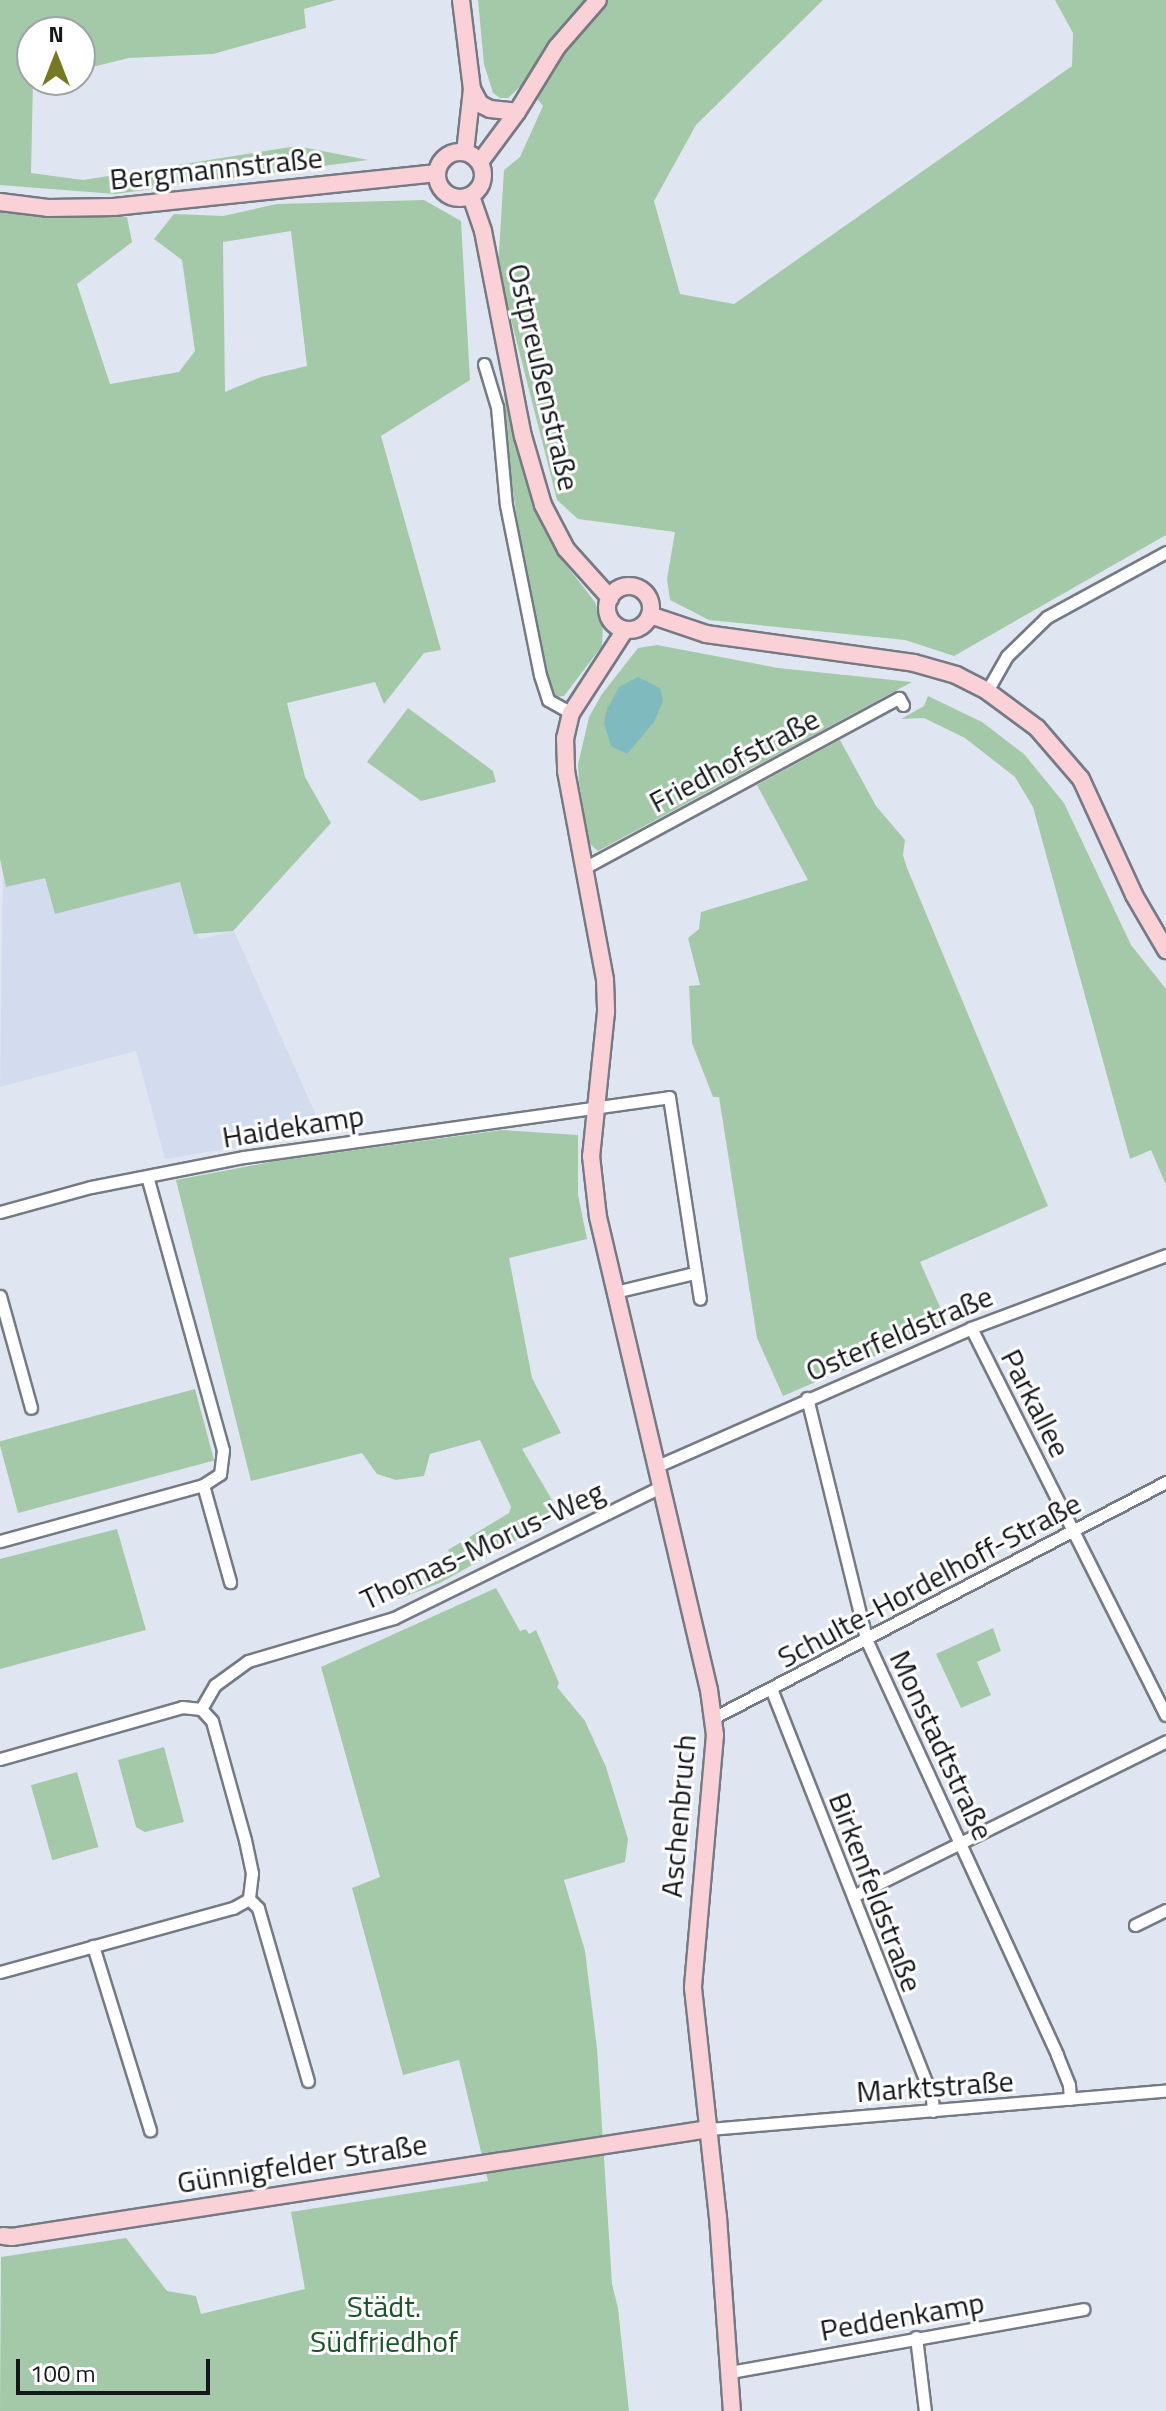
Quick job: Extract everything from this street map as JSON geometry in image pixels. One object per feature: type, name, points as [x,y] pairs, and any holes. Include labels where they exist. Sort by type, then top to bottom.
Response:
[{"type":"street","points":[[461,0],[472,89],[465,152]]},
{"type":"street","points":[[480,162],[517,112],[557,47],[598,0]]},
{"type":"street","points":[[472,89],[480,104],[502,112],[517,112]]},
{"type":"street","points":[[465,152],[480,162],[484,177],[471,196],[450,196],[440,187],[437,173],[443,159],[465,152]]},
{"type":"street","name":"Bergmannstraße","points":[[0,202],[97,208],[437,173]]},
{"type":"street","name":"Ostpreußenstraße","points":[[471,196],[483,231],[523,436],[543,505],[566,549],[610,598]]},
{"type":"street","name":"Ostpreußenstraße","points":[[484,364],[497,407],[510,530],[540,675],[548,700],[571,713]]},
{"type":"street","points":[[987,691],[1007,656],[1047,617],[1166,552]]},
{"type":"street","points":[[627,587],[640,589],[650,601],[650,615],[638,629],[625,630],[610,618],[610,598],[627,587]]},
{"type":"street","points":[[650,615],[706,634],[914,663],[956,675],[987,691],[1037,728],[1081,779],[1134,895],[1166,950]]},
{"type":"street","points":[[625,630],[571,713],[565,738],[567,785],[600,940],[606,1001],[591,1178],[655,1467]]},
{"type":"street","name":"Friedhofstraße","points":[[584,868],[899,698],[903,705]]},
{"type":"street","points":[[597,1106],[669,1097],[700,1299]]},
{"type":"street","name":"Haidekamp","points":[[0,1212],[147,1176],[244,1157],[597,1106]]},
{"type":"street","points":[[0,1541],[203,1485],[220,1474],[223,1450],[147,1176]]},
{"type":"street","name":"Osterfeldstraße","points":[[655,1467],[971,1328],[1166,1255]]},
{"type":"street","points":[[615,1292],[694,1273]]},
{"type":"street","points":[[0,1296],[31,1408]]},
{"type":"street","name":"Parkallee","points":[[971,1328],[1166,1715]]},
{"type":"street","name":"Monstadtstraße","points":[[807,1398],[866,1639],[1057,2055],[1069,2085],[1070,2099]]},
{"type":"street","name":"Aschenbruch","points":[[655,1467],[713,1718],[715,1752],[693,1964],[732,2411]]},
{"type":"street","name":"Schulte-Hordelhoff-Straße","points":[[713,1718],[772,1691],[1166,1482]]},
{"type":"street","points":[[203,1485],[230,1582]]},
{"type":"street","name":"Thomas-Morus-Weg","points":[[201,1709],[215,1685],[248,1661],[394,1618],[660,1487]]},
{"type":"street","name":"Birkenfeldstraße","points":[[772,1691],[932,2098],[933,2111]]},
{"type":"street","points":[[0,1759],[182,1707],[201,1709],[212,1721],[245,1840],[252,1873],[249,1899]]},
{"type":"street","points":[[853,1896],[1166,1741]]},
{"type":"street","points":[[0,1972],[233,1908],[249,1899]]},
{"type":"street","points":[[249,1899],[258,1908],[308,2081]]},
{"type":"street","points":[[1135,1925],[1166,1910]]},
{"type":"street","points":[[93,1946],[140,2108],[150,2130]]},
{"type":"street","name":"Marktstraße","points":[[709,2129],[1166,2091]]},
{"type":"street","name":"Günnigfelder Straße","points":[[4,2240],[709,2129]]},
{"type":"street","name":"Peddenkamp","points":[[730,2372],[1083,2309]]},
{"type":"street","points":[[916,2337],[925,2411]]},
{"type":"shaded area","points":[[3,858],[45,878],[55,914],[180,882],[199,939],[234,931],[324,1133],[165,1159],[136,1051],[0,1087]]},
{"type":"green space","points":[[0,0],[336,0],[304,9],[306,28],[213,54],[129,58],[96,66],[96,16],[16,16],[16,96],[33,96],[31,173],[83,180],[297,146],[368,160],[115,194],[0,185]]},
{"type":"green space","points":[[478,0],[823,0],[696,125],[654,201],[680,294],[734,304],[1072,66],[1073,33],[1055,0],[1166,0],[1166,535],[954,656],[905,640],[709,620],[670,600],[667,579],[675,532],[578,519],[557,500],[498,268],[504,170],[520,157],[543,106],[524,83],[508,98],[500,98],[493,93],[484,64]]},
{"type":"green space","points":[[424,200],[461,221],[470,380],[381,436],[441,650],[424,653],[384,704],[375,682],[287,703],[305,777],[331,823],[233,931],[194,934],[180,882],[55,914],[45,878],[6,887],[0,859],[0,210],[127,217],[132,242],[77,284],[110,384],[179,372],[195,351],[182,260],[154,239],[174,214],[223,216],[277,204]],"holes":[[[291,231],[307,366],[261,377],[225,392],[223,242]]]},
{"type":"green space","points":[[504,392],[537,514],[559,556],[595,602],[603,624],[602,646],[564,696],[556,697],[552,692],[523,562],[510,469]]},
{"type":"green space","points":[[657,645],[778,668],[912,682],[598,851],[589,843],[579,782],[578,765],[589,717],[602,694],[638,648]]},
{"type":"green space","points":[[928,696],[982,722],[1024,754],[1064,803],[1131,945],[1166,989],[1166,1185],[1151,1150],[1130,1159],[1033,807],[1015,777],[965,738],[924,718],[901,719],[924,706]]},
{"type":"green space","points":[[408,708],[493,771],[496,782],[421,801],[367,762]]},
{"type":"green space","points":[[840,740],[876,806],[905,840],[903,855],[907,868],[1048,1206],[920,1262],[948,1325],[783,1396],[757,1338],[719,1097],[713,1097],[692,1043],[689,986],[700,985],[688,938],[699,929],[701,912],[808,880],[757,785]]},
{"type":"green space","points":[[502,1130],[578,1135],[578,1195],[587,1239],[509,1258],[532,1378],[561,1433],[522,1449],[561,1515],[440,1583],[398,1599],[394,1588],[455,1564],[448,1550],[509,1513],[511,1507],[480,1440],[430,1454],[424,1476],[396,1480],[377,1474],[362,1453],[251,1481],[176,1180],[276,1161]]},
{"type":"green space","points":[[195,1389],[214,1460],[18,1513],[0,1441]]},
{"type":"green space","points":[[117,1529],[146,1630],[0,1669],[0,1559]]},
{"type":"green space","name":"Städt. Südfriedhof","points":[[496,1588],[520,1631],[526,1629],[529,1634],[536,1630],[559,1683],[557,1687],[585,1721],[606,1767],[628,1839],[625,1862],[564,1880],[585,1951],[597,2048],[612,2284],[618,2308],[629,2411],[0,2411],[1,2257],[126,2238],[167,2291],[196,2296],[201,2314],[305,2289],[291,2212],[488,2181],[459,2060],[403,2075],[352,1888],[380,1877],[321,1667]]},
{"type":"green space","points":[[993,1628],[1001,1651],[977,1662],[991,1695],[961,1708],[936,1654]]},
{"type":"green space","points":[[164,1747],[184,1822],[145,1832],[136,1827],[118,1760]]},
{"type":"green space","points":[[77,1772],[98,1847],[52,1860],[31,1785]]},
{"type":"water","points":[[638,677],[660,688],[663,701],[654,722],[627,754],[611,746],[604,723],[607,709],[619,687]]}]
